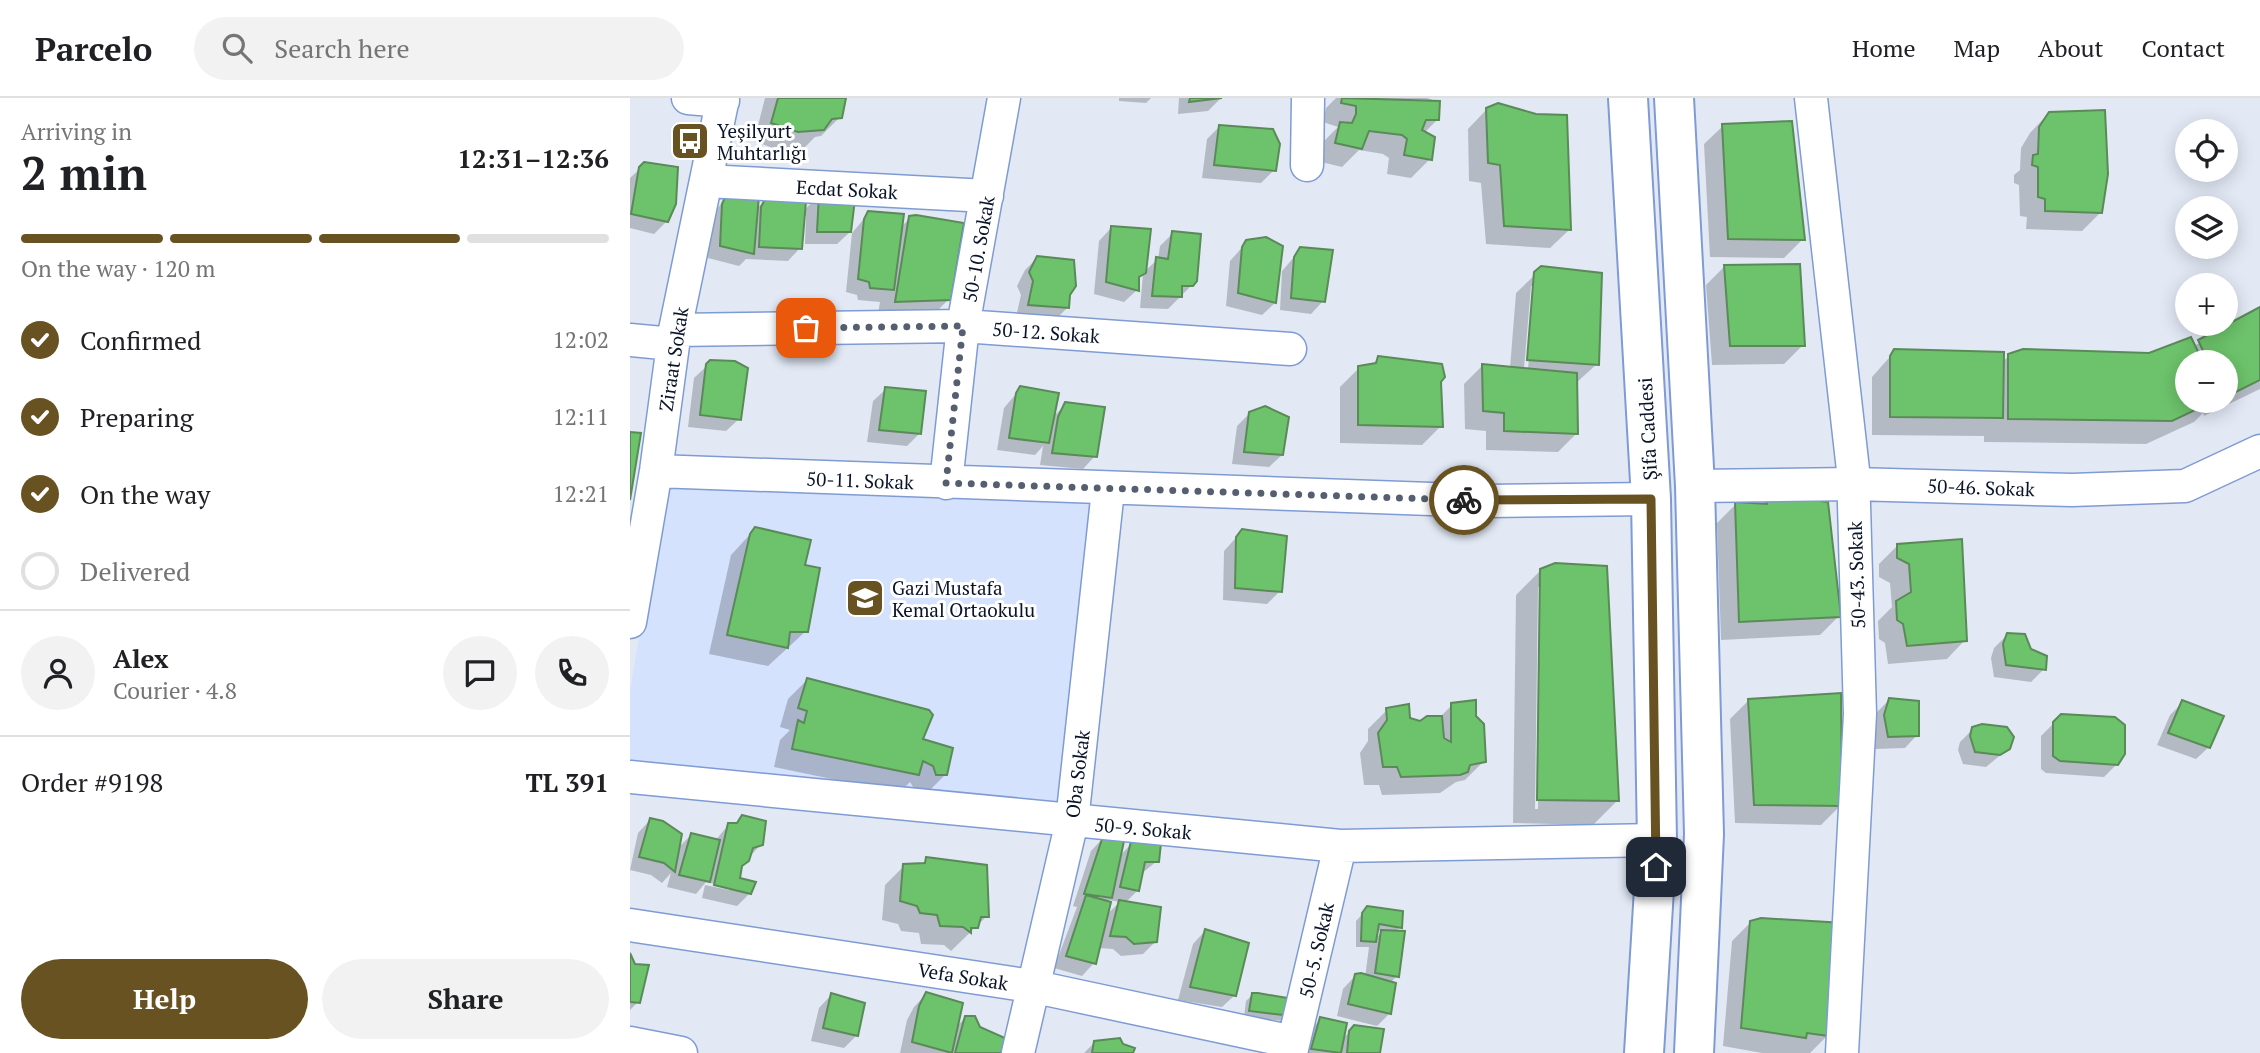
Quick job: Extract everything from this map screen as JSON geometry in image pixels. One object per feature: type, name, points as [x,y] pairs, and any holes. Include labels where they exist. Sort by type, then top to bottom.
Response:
[{"type":"street","points":[[688,98],[723,100]]},
{"type":"street","name":"50-10. Sokak","points":[[946,483],[963,326],[1004,98]]},
{"type":"street","points":[[1307,165],[1308,98]]},
{"type":"street","name":"Şifa Caddesi","points":[[1628,98],[1651,499],[1657,840],[1644,1053]]},
{"type":"street","points":[[1674,98],[1695,486],[1704,834],[1694,1053]]},
{"type":"street","name":"50-43. Sokak","points":[[1811,98],[1853,484],[1860,714],[1842,1053]]},
{"type":"street","name":"Ziraat Sokak","points":[[630,622],[636,549],[656,471],[674,337],[723,100]]},
{"type":"street","name":"Ecdat Sokak","points":[[706,181],[987,196]]},
{"type":"street","name":"50-12. Sokak","points":[[630,340],[963,326],[1290,349]]},
{"type":"street","name":"50-46. Sokak","points":[[1695,486],[1853,484],[2071,490],[2185,486],[2260,452]]},
{"type":"street","name":"50-11. Sokak","points":[[656,471],[1108,490],[1487,501],[1651,499]]},
{"type":"street","name":"Oba Sokak","points":[[1018,1053],[1031,986],[1072,821],[1108,490]]},
{"type":"street","name":"50-9. Sokak","points":[[630,777],[1340,846],[1657,840]]},
{"type":"street","name":"50-5. Sokak","points":[[1292,1048],[1340,846]]},
{"type":"street","name":"Vefa Sokak","points":[[630,925],[1031,986],[1292,1048]]},
{"type":"street","points":[[630,1043],[681,1053]]},
{"type":"shaded area","name":"Gazi Mustafa Kemal Ortaokulu","points":[[663,488],[1094,504],[1063,803],[630,762],[630,692]]},
{"type":"building","points":[[778,98],[846,98],[842,118],[832,119],[824,130],[798,132],[771,123]]},
{"type":"building","points":[[1190,98],[1222,98],[1189,102]]},
{"type":"building","points":[[1342,98],[1440,101],[1439,120],[1426,120],[1422,130],[1435,137],[1432,160],[1404,155],[1407,139],[1402,135],[1369,131],[1362,149],[1335,143],[1340,122],[1352,123],[1356,114],[1356,106],[1341,103]]},
{"type":"building","points":[[1498,103],[1536,114],[1567,115],[1571,230],[1504,226],[1500,165],[1488,163],[1486,108]]},
{"type":"building","points":[[2105,110],[2108,174],[2102,213],[2045,211],[2045,199],[2038,197],[2038,167],[2032,165],[2033,155],[2038,154],[2039,127],[2049,112]]},
{"type":"building","points":[[1792,121],[1805,240],[1728,239],[1722,124]]},
{"type":"building","points":[[1219,125],[1273,129],[1280,144],[1276,171],[1214,165]]},
{"type":"building","points":[[644,162],[678,167],[676,204],[668,222],[631,214],[639,167]]},
{"type":"building","points":[[856,191],[851,232],[817,232],[819,194]]},
{"type":"building","points":[[727,193],[759,196],[754,254],[720,246],[722,204]]},
{"type":"building","points":[[766,197],[806,201],[802,249],[759,247],[761,207]]},
{"type":"building","points":[[868,211],[904,214],[894,290],[870,288],[869,282],[858,279],[864,219]]},
{"type":"building","points":[[909,216],[964,223],[951,300],[895,302]]},
{"type":"building","points":[[1111,226],[1151,229],[1146,273],[1139,277],[1139,291],[1106,282]]},
{"type":"building","points":[[1172,231],[1201,234],[1197,281],[1193,286],[1182,286],[1182,297],[1152,296],[1156,257],[1168,259]]},
{"type":"building","points":[[1266,237],[1283,246],[1276,303],[1238,293],[1242,247],[1246,240]]},
{"type":"building","points":[[1300,247],[1333,250],[1325,302],[1291,298],[1294,257]]},
{"type":"building","points":[[1037,256],[1074,260],[1076,286],[1070,295],[1069,308],[1028,305],[1033,281],[1029,272]]},
{"type":"building","points":[[1800,264],[1805,346],[1730,346],[1724,265]]},
{"type":"building","points":[[1541,266],[1602,273],[1599,365],[1527,360],[1534,272]]},
{"type":"building","points":[[2260,307],[2260,380],[2238,391],[2238,350],[2203,350],[2198,340],[2206,336],[2238,336],[2238,319]]},
{"type":"building","points":[[2191,337],[2197,350],[2175,350],[2175,413],[2189,413],[2172,421],[2008,419],[2008,354],[2023,349],[2149,353]]},
{"type":"building","points":[[1894,349],[2004,352],[2003,418],[1890,417],[1890,356]]},
{"type":"building","points":[[1378,356],[1442,364],[1445,377],[1441,382],[1443,427],[1358,425],[1358,366],[1376,363]]},
{"type":"building","points":[[710,360],[735,361],[748,368],[741,420],[700,415],[706,364]]},
{"type":"building","points":[[1482,364],[1577,373],[1578,434],[1504,431],[1504,413],[1483,411]]},
{"type":"building","points":[[1020,386],[1059,393],[1049,443],[1009,438],[1016,393]]},
{"type":"building","points":[[885,387],[926,391],[921,434],[879,430]]},
{"type":"building","points":[[1065,402],[1105,407],[1097,457],[1052,453],[1058,417]]},
{"type":"building","points":[[1265,406],[1289,417],[1283,455],[1244,452],[1249,412]]},
{"type":"building","points":[[630,432],[641,433],[630,500]]},
{"type":"building","points":[[1768,495],[1828,502],[1841,617],[1739,622],[1735,502],[1767,504]]},
{"type":"building","points":[[755,527],[811,540],[805,565],[820,568],[808,632],[790,632],[788,648],[727,635],[750,534]]},
{"type":"building","points":[[1242,529],[1287,536],[1282,592],[1235,588],[1236,537]]},
{"type":"building","points":[[1962,539],[1967,641],[1907,646],[1903,624],[1897,620],[1896,601],[1911,592],[1909,564],[1897,558],[1897,544]]},
{"type":"building","points":[[1555,563],[1607,566],[1619,801],[1537,800],[1540,569]]},
{"type":"building","points":[[2007,633],[2025,634],[2031,649],[2047,656],[2046,670],[2006,665],[2003,644]]},
{"type":"building","points":[[807,678],[929,710],[933,715],[923,739],[953,748],[947,775],[936,775],[933,766],[923,761],[919,775],[792,749],[798,720],[804,723],[807,711],[798,708]]},
{"type":"building","points":[[1841,693],[1842,806],[1754,805],[1748,699]]},
{"type":"building","points":[[1889,698],[1919,701],[1919,736],[1888,737],[1884,715]]},
{"type":"building","points":[[1476,700],[1476,716],[1484,724],[1486,762],[1470,765],[1468,772],[1460,775],[1401,777],[1397,767],[1383,767],[1378,733],[1387,720],[1386,708],[1409,704],[1410,718],[1420,721],[1427,716],[1442,716],[1444,738],[1451,742],[1451,703]]},
{"type":"building","points":[[2182,700],[2224,716],[2210,748],[2168,733]]},
{"type":"building","points":[[2061,714],[2115,717],[2125,725],[2125,754],[2118,765],[2060,761],[2053,756],[2053,722]]},
{"type":"building","points":[[1982,724],[2007,727],[2014,737],[2010,749],[2000,755],[1975,752],[1970,736],[1972,727]]},
{"type":"building","points":[[742,815],[766,821],[763,845],[753,848],[749,861],[742,866],[740,878],[756,882],[751,894],[714,885],[728,823],[737,823]]},
{"type":"building","points":[[650,818],[663,821],[682,834],[675,872],[664,863],[639,857]]},
{"type":"building","points":[[691,833],[720,840],[710,882],[679,875]]},
{"type":"building","points":[[1103,836],[1124,841],[1112,898],[1084,894]]},
{"type":"building","points":[[1131,841],[1161,843],[1159,862],[1145,862],[1139,891],[1120,887]]},
{"type":"building","points":[[926,857],[987,865],[989,917],[981,917],[978,928],[971,928],[971,933],[963,927],[940,926],[937,915],[920,913],[917,906],[900,901],[903,864],[925,863]]},
{"type":"building","points":[[1086,895],[1111,902],[1096,964],[1066,956]]},
{"type":"building","points":[[1119,900],[1161,907],[1157,942],[1134,944],[1126,937],[1110,936]]},
{"type":"building","points":[[1367,906],[1403,911],[1402,928],[1379,924],[1376,942],[1361,941],[1362,913]]},
{"type":"building","points":[[1761,918],[1844,923],[1829,1036],[1807,1033],[1806,1038],[1741,1028],[1750,921]]},
{"type":"building","points":[[1205,929],[1249,943],[1236,996],[1190,987]]},
{"type":"building","points":[[1381,930],[1405,931],[1399,977],[1375,973]]},
{"type":"building","points":[[630,953],[635,964],[649,965],[640,1003],[630,1002]]},
{"type":"building","points":[[1361,973],[1396,983],[1391,1014],[1348,1004],[1355,974]]},
{"type":"building","points":[[926,992],[963,1003],[952,1053],[912,1042],[919,1006]]},
{"type":"building","points":[[831,993],[865,1003],[858,1036],[823,1028]]},
{"type":"building","points":[[1252,993],[1299,1000],[1292,1016],[1249,1011]]},
{"type":"building","points":[[965,1016],[975,1016],[980,1027],[1005,1038],[1001,1053],[955,1053]]},
{"type":"building","points":[[1320,1017],[1347,1023],[1341,1053],[1311,1049]]},
{"type":"building","points":[[1354,1025],[1384,1029],[1380,1053],[1347,1053],[1349,1031]]},
{"type":"building","points":[[1120,1038],[1123,1044],[1135,1048],[1133,1053],[1092,1053],[1094,1041]]},
{"type":"way so far","points":[[806,328],[963,326],[946,483],[1464,500]]},
{"type":"place","name":"Yeşilyurt Muhtarlığı","points":[[690,141]]},
{"type":"place","name":"Gazi Mustafa Kemal Ortaokulu","points":[[865,598]]},
{"type":"route","points":[[1464,500],[1651,499],[1656,867]]}]
